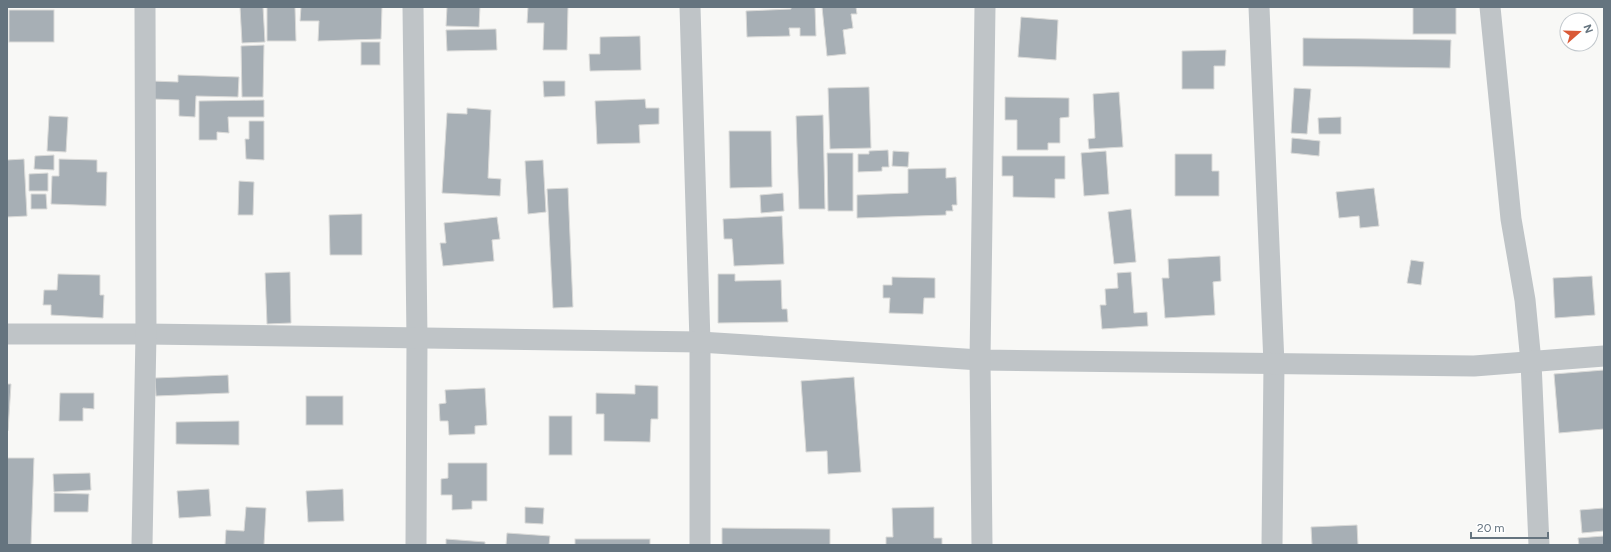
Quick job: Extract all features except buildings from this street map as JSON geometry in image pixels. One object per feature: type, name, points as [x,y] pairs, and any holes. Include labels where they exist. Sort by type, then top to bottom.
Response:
[{"type":"street","points":[[142,545],[146,334],[145,7]]},
{"type":"street","points":[[413,7],[416,545]]},
{"type":"street","points":[[690,7],[700,342],[700,545]]},
{"type":"street","points":[[982,545],[980,360],[986,7]]},
{"type":"street","points":[[1259,7],[1274,364],[1272,545]]},
{"type":"street","points":[[1490,7],[1511,219],[1525,300],[1531,362],[1539,513],[1539,545]]},
{"type":"street","points":[[7,334],[146,334],[700,342],[980,360],[1474,366],[1604,356]]}]
